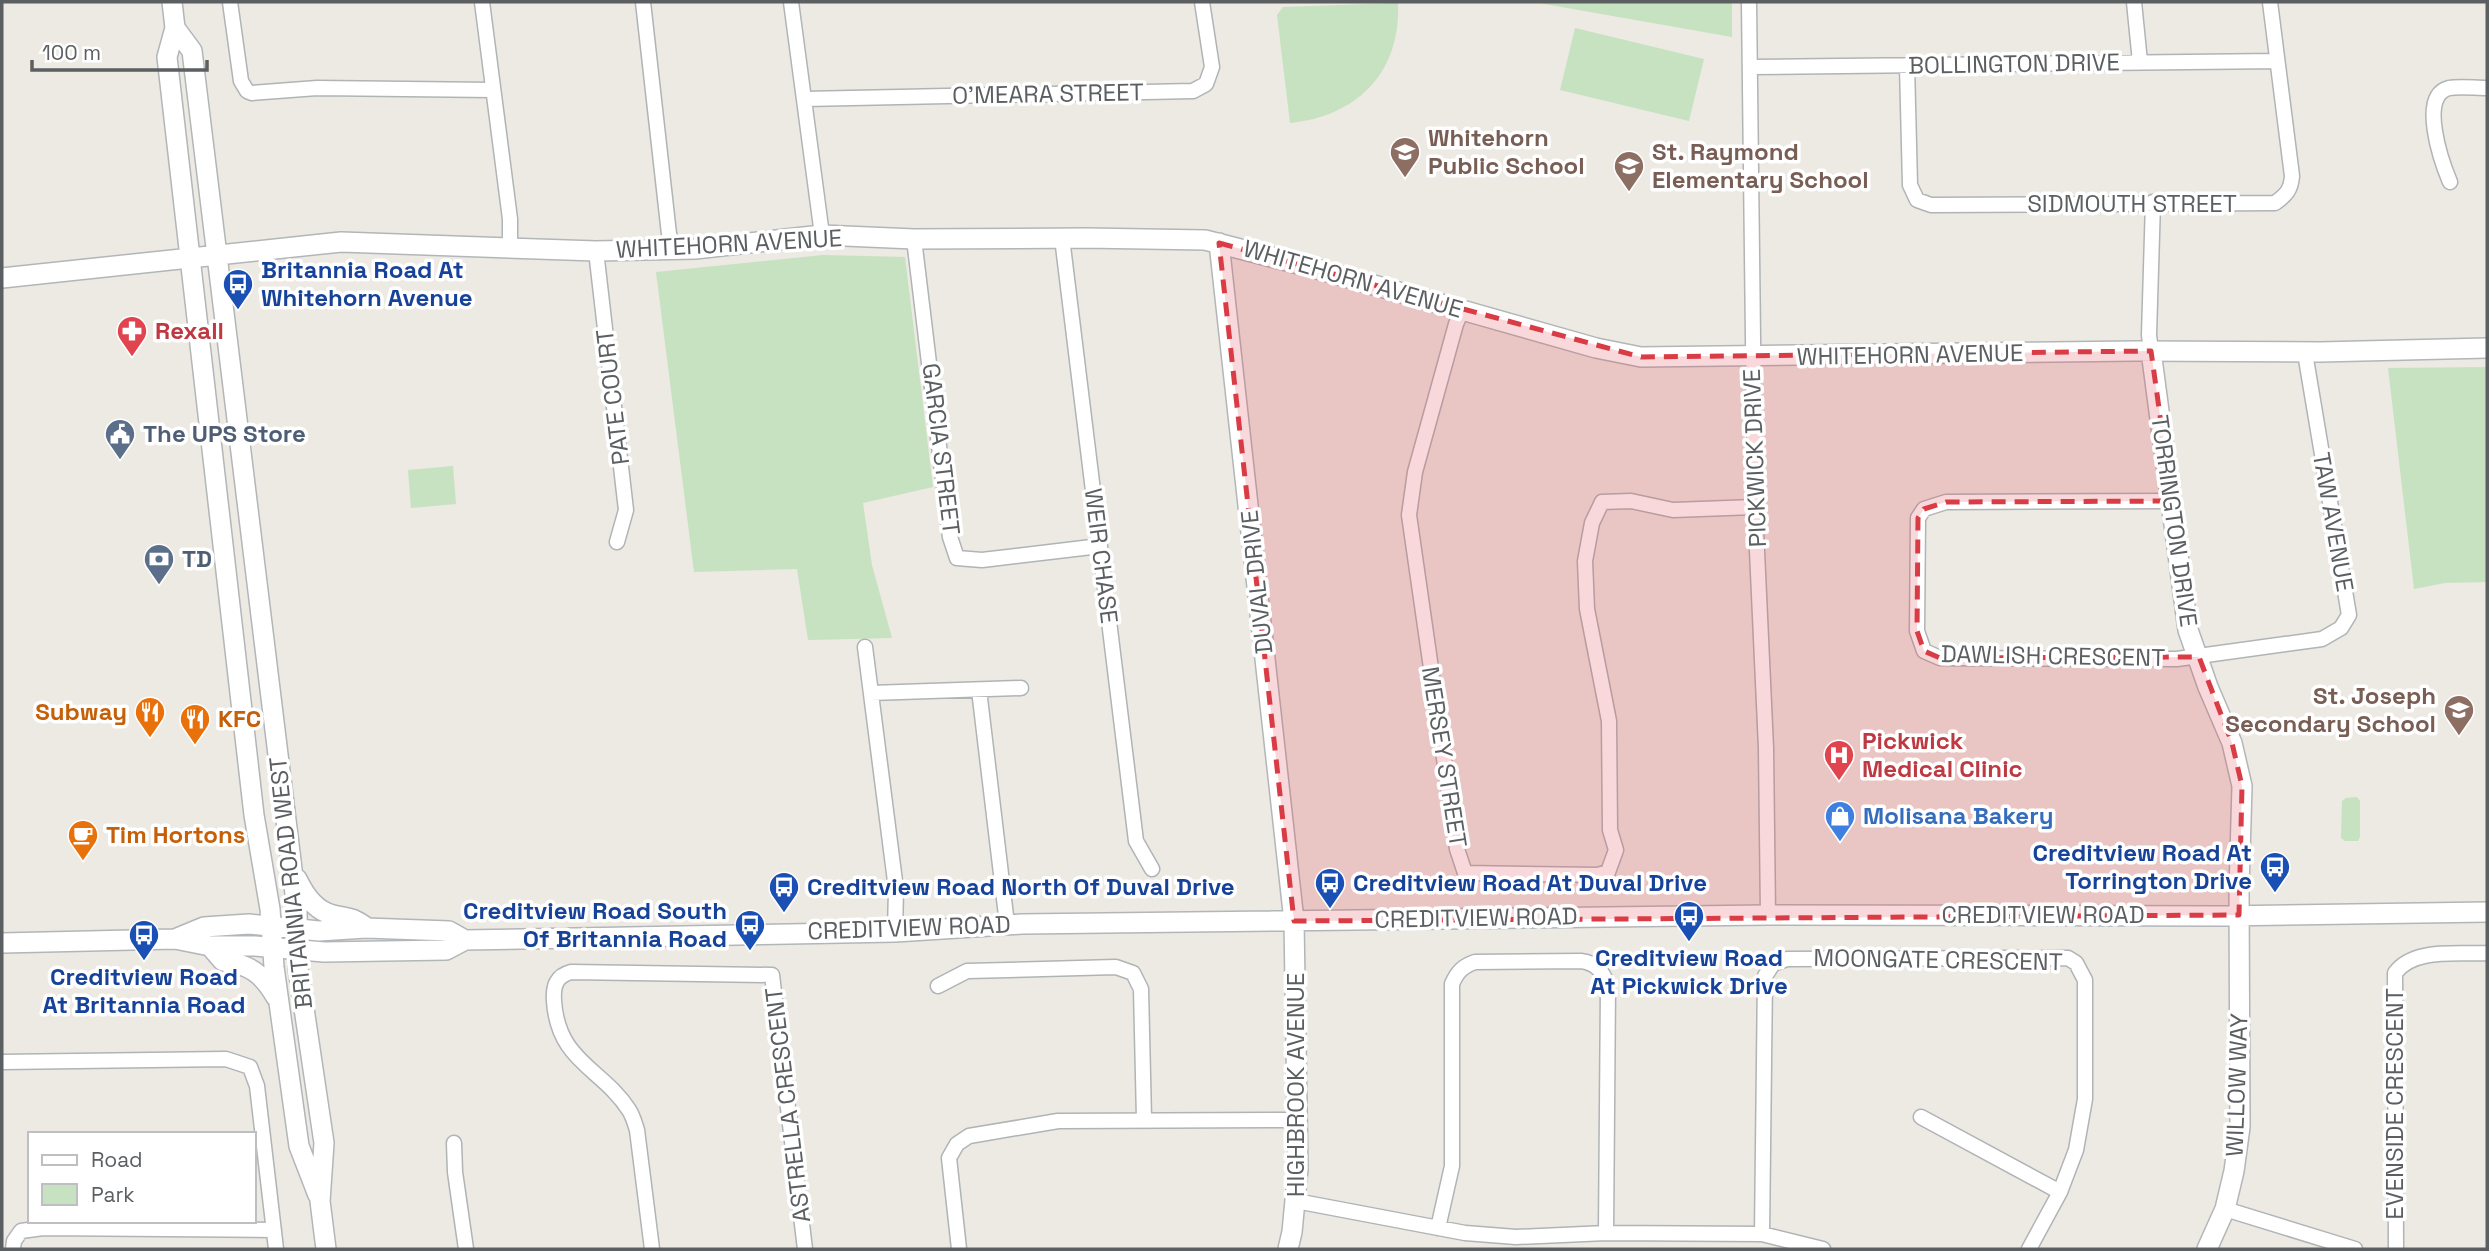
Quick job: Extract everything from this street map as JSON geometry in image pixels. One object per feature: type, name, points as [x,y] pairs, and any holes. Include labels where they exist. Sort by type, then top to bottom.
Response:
[{"type":"main road","name":"BRITANNIA ROAD WEST","points":[[172,2],[175,28],[167,57],[254,815],[299,1146],[320,1201]]},
{"type":"main road","name":"BRITANNIA ROAD WEST","points":[[175,28],[192,51],[292,870],[298,929],[298,968],[324,1143],[320,1201],[326,1249]]},
{"type":"main road","name":"WHITEHORN AVENUE","points":[[2,278],[341,242],[596,251],[675,250],[822,235],[914,239],[1205,240],[1596,348],[1642,357],[2151,351],[2305,353],[2487,348]]},
{"type":"main road","name":"DUVAL DRIVE","points":[[1219,243],[1294,921]]},
{"type":"main road","name":"TORRINGTON DRIVE","points":[[2151,351],[2189,630],[2232,743],[2242,786],[2239,915]]},
{"type":"main road","points":[[292,870],[302,889],[317,906],[334,915],[352,917],[366,928]]},
{"type":"main road","name":"CREDITVIEW ROAD","points":[[2,943],[175,939],[210,946],[273,947],[324,952],[446,950],[465,940],[895,932],[1007,924],[1768,915],[2487,912]]},
{"type":"main road","name":"WILLOW WAY","points":[[2207,1249],[2225,1209],[2240,1127],[2239,915]]},
{"type":"main road","name":"HIGHBROOK AVENUE","points":[[1288,1249],[1296,1201],[1298,1120],[1294,921]]},
{"type":"main road","name":"CREDITVIEW ROAD","points":[[175,939],[204,927],[248,924],[319,931],[366,928],[449,931],[465,940]]},
{"type":"main road","points":[[210,946],[223,961],[240,963],[256,971],[278,1000]]},
{"type":"street","points":[[230,2],[241,81],[247,91],[252,93],[317,88],[493,90]]},
{"type":"street","points":[[482,2],[510,219],[510,247]]},
{"type":"street","points":[[643,2],[669,234],[675,250]]},
{"type":"street","points":[[791,2],[822,235]]},
{"type":"street","name":"O'MEARA STREET","points":[[804,99],[1193,91],[1206,84],[1212,67],[1202,2]]},
{"type":"street","name":"PICKWICK DRIVE","points":[[1749,2],[1755,507],[1766,748],[1768,915]]},
{"type":"street","points":[[2134,2],[2140,62]]},
{"type":"street","name":"SIDMOUTH STREET","points":[[1908,65],[1910,185],[1917,200],[1931,205],[2275,203],[2286,196],[2292,176],[2270,2]]},
{"type":"street","name":"BOLLINGTON DRIVE","points":[[1750,67],[2277,61]]},
{"type":"street","points":[[2449,182],[2440,158],[2432,106],[2447,89],[2487,88]]},
{"type":"street","name":"TORRINGTON DRIVE","points":[[2151,351],[2149,335],[2153,202]]},
{"type":"street","name":"WEIR CHASE","points":[[1062,238],[1136,841],[1152,869]]},
{"type":"street","name":"GARCIA STREET","points":[[914,239],[950,537],[957,558],[982,560],[1100,546]]},
{"type":"street","name":"PATE COURT","points":[[596,251],[626,510],[617,542]]},
{"type":"street","name":"MERSEY STREET","points":[[1462,310],[1415,472],[1409,515],[1455,836],[1465,873],[1598,875],[1608,872],[1616,850],[1610,830],[1609,721],[1587,609],[1586,561],[1592,523],[1602,502],[1631,501],[1673,510],[1755,507]]},
{"type":"street","name":"TAW AVENUE","points":[[2199,657],[2322,639],[2341,628],[2349,615],[2305,353]]},
{"type":"street","name":"DAWLISH CRESCENT","points":[[2172,501],[1945,502],[1924,509],[1918,518],[1917,632],[1924,651],[1940,658],[2199,657]]},
{"type":"street","points":[[864,647],[896,889],[895,932]]},
{"type":"street","points":[[871,693],[1021,688]]},
{"type":"street","points":[[979,690],[1007,924]]},
{"type":"street","name":"EVENSIDE CRESCENT","points":[[2396,1249],[2395,974],[2402,964],[2417,957],[2487,953]]},
{"type":"street","name":"MOONGATE CRESCENT","points":[[1762,1234],[1765,976],[1773,964],[1787,959],[2068,958],[2076,962],[2085,980],[2085,1099],[2076,1150],[2060,1192],[2029,1249]]},
{"type":"street","points":[[1437,1228],[1452,1166],[1451,984],[1455,976],[1467,965],[1475,962],[1581,961],[1591,962],[1597,967],[1608,986],[1606,1233]]},
{"type":"street","points":[[938,986],[967,971],[1116,967],[1133,973],[1141,989],[1144,1119]]},
{"type":"street","name":"ASTRELLA CRESCENT","points":[[652,1249],[637,1130],[631,1112],[620,1098],[566,1045],[555,1010],[554,993],[557,979],[564,974],[772,975],[805,1249]]},
{"type":"street","points":[[2,1062],[226,1059],[245,1063],[254,1071],[257,1086],[276,1249]]},
{"type":"street","points":[[1921,1117],[2060,1192]]},
{"type":"street","points":[[959,1249],[949,1158],[962,1139],[969,1136],[1058,1121],[1298,1120]]},
{"type":"street","points":[[454,1143],[455,1172],[466,1249]]},
{"type":"street","points":[[1296,1201],[1465,1233],[1516,1237],[1606,1233],[1762,1234],[1823,1249]]},
{"type":"street","points":[[2225,1209],[2355,1249]]},
{"type":"street","points":[[13,1249],[14,1241],[21,1231],[44,1228],[274,1230]]},
{"type":"highlighted area","points":[[1219,243],[1641,357],[2151,351],[2172,501],[1946,502],[1924,509],[1918,518],[1917,631],[1924,651],[1940,658],[2199,657],[2232,743],[2242,786],[2239,915],[1294,921]]},
{"type":"green space","points":[[1533,2],[1732,2],[1732,37]]},
{"type":"green space","points":[[1398,3],[1397,28],[1392,50],[1371,86],[1336,111],[1314,119],[1290,123],[1277,15],[1283,7]]},
{"type":"green space","points":[[1575,28],[1704,59],[1689,121],[1560,90]]},
{"type":"green space","points":[[823,255],[905,257],[933,487],[863,503],[872,565],[892,638],[808,640],[797,569],[694,572],[656,272]]},
{"type":"green space","points":[[2487,367],[2487,582],[2445,583],[2414,589],[2388,368]]},
{"type":"green space","points":[[453,466],[456,504],[411,508],[408,470]]},
{"type":"green space","points":[[2357,797],[2360,801],[2360,837],[2358,841],[2345,841],[2341,838],[2342,801]]},
{"type":"place","name":"Whitehorn Public School","points":[[1405,179]]},
{"type":"place","name":"St. Raymond Elementary School","points":[[1629,193]]},
{"type":"place","name":"Britannia Road At Whitehorn Avenue","points":[[238,311]]},
{"type":"place","name":"Rexall","points":[[132,358]]},
{"type":"place","name":"The UPS Store","points":[[120,461]]},
{"type":"place","name":"TD","points":[[159,586]]},
{"type":"place","name":"St. Joseph Secondary School","points":[[2459,737]]},
{"type":"place","name":"Subway","points":[[150,739]]},
{"type":"place","name":"KFC","points":[[195,746]]},
{"type":"place","name":"Pickwick Medical Clinic","points":[[1839,782]]},
{"type":"place","name":"Molisana Bakery","points":[[1840,843]]},
{"type":"place","name":"Tim Hortons","points":[[83,862]]},
{"type":"place","name":"Creditview Road At Torrington Drive","points":[[2275,894]]},
{"type":"place","name":"Creditview Road At Duval Drive","points":[[1330,910]]},
{"type":"place","name":"Creditview Road North Of Duval Drive","points":[[784,914]]},
{"type":"place","name":"Creditview Road At Pickwick Drive","points":[[1689,943]]},
{"type":"place","name":"Creditview Road South Of Britannia Road","points":[[750,952]]},
{"type":"place","name":"Creditview Road At Britannia Road","points":[[144,962]]}]
